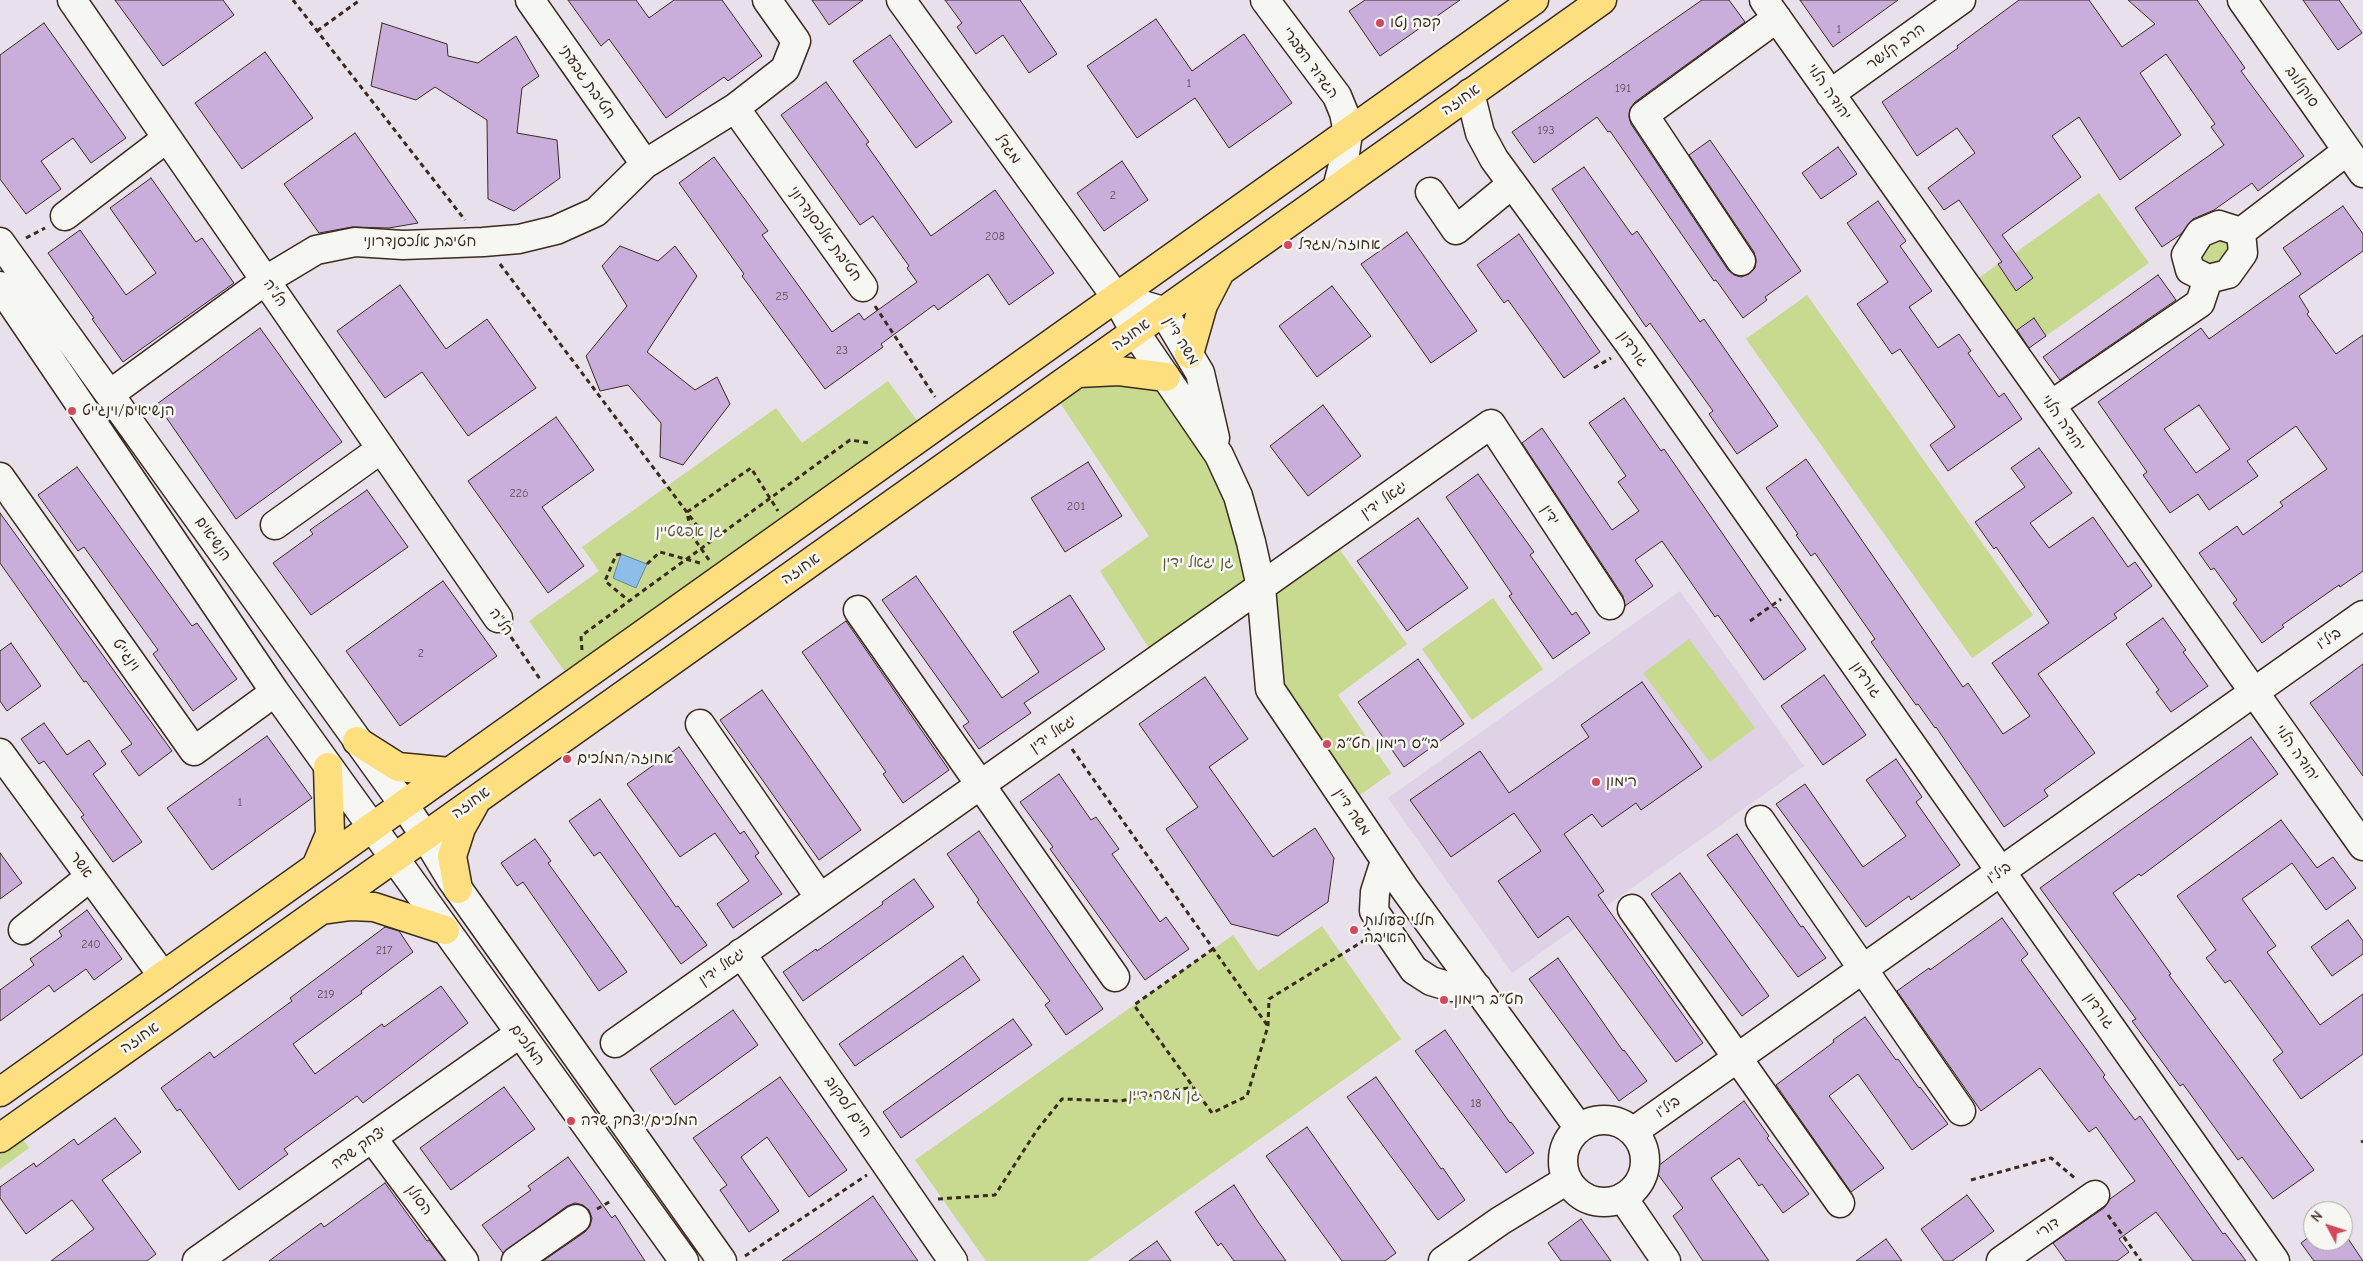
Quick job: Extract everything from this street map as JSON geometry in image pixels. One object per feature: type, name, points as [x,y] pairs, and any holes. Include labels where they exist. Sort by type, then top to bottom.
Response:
[{"type":"main road","points":[[0,1092],[1534,0]]},
{"type":"main road","name":"אחוזה","points":[[0,1138],[1602,0]]},
{"type":"main road","points":[[1189,354],[1203,305],[1220,271]]},
{"type":"main road","points":[[1078,373],[1119,371],[1166,377]]},
{"type":"main road","points":[[358,741],[398,767],[450,772]]},
{"type":"main road","points":[[316,868],[330,834],[328,767]]},
{"type":"main road","points":[[458,889],[452,856],[462,828],[479,798]]},
{"type":"main road","points":[[320,910],[351,906],[374,907],[445,930]]},
{"type":"street","name":"הל\"ה","points":[[72,0],[498,618]]},
{"type":"street","name":"חטיבת גבעתי","points":[[530,0],[645,164]]},
{"type":"street","name":"חטיבת אלכסנדרוני","points":[[110,394],[266,280],[316,250],[356,242],[395,245],[519,239],[556,230],[596,212],[645,164],[735,108],[785,69],[796,41],[767,0]]},
{"type":"street","name":"מגדל","points":[[901,0],[1116,297]]},
{"type":"street","name":"הגדוד העברי","points":[[1264,0],[1336,96],[1344,113],[1348,133],[1344,162],[1337,188]]},
{"type":"street","name":"הרב קלישר","points":[[1830,94],[1961,0]]},
{"type":"street","name":"סוקולוב","points":[[2242,0],[2363,173]]},
{"type":"street","points":[[1741,261],[1644,115],[1770,9]]},
{"type":"street","name":"יהודה הלוי","points":[[1770,9],[2363,846]]},
{"type":"street","name":"גורדון","points":[[1470,94],[1480,133],[1494,159],[1631,346],[2275,1261]]},
{"type":"street","name":"חטיבת אלכסנדרוני","points":[[735,108],[863,287]]},
{"type":"street","points":[[65,216],[167,138]]},
{"type":"street","points":[[2241,232],[2347,151]]},
{"type":"street","points":[[1430,192],[1456,230],[1512,184]]},
{"type":"street","points":[[2219,225],[2241,232],[2243,253],[2228,274],[2208,279],[2190,270],[2186,255],[2200,233],[2219,225]]},
{"type":"street","name":"הנשיאים","points":[[3,246],[425,836]]},
{"type":"street","points":[[2051,405],[2200,303],[2208,279]]},
{"type":"street","points":[[0,286],[274,692],[372,828]]},
{"type":"street","name":"משה דיין","points":[[1116,297],[1163,312],[1200,373],[1219,455]]},
{"type":"street","name":"משה דיין","points":[[1116,297],[1136,332],[1219,455],[1238,496],[1251,542],[1260,587],[1270,689],[1385,861],[1579,1128]]},
{"type":"street","name":"יגאל ידין","points":[[615,1043],[1491,424]]},
{"type":"street","name":"ידין","points":[[1491,424],[1610,605]]},
{"type":"street","points":[[275,526],[381,449]]},
{"type":"street","name":"וינגייט","points":[[0,477],[194,751],[274,692]]},
{"type":"street","points":[[858,610],[979,786],[1115,977]]},
{"type":"street","name":"ביל\"ו","points":[[1634,1131],[2363,615]]},
{"type":"street","points":[[700,724],[820,898]]},
{"type":"street","name":"אשר","points":[[0,754],[163,976]]},
{"type":"street","points":[[1760,820],[1961,1111]]},
{"type":"street","name":"המלכים","points":[[372,828],[684,1261]]},
{"type":"street","points":[[425,836],[458,889],[722,1261]]},
{"type":"street","points":[[1385,861],[1375,892],[1374,911],[1414,970],[1431,981],[1451,987],[1477,987]]},
{"type":"street","points":[[23,930],[90,877]]},
{"type":"street","points":[[1632,909],[1840,1204]]},
{"type":"street","name":"חיים לסקוב","points":[[741,954],[954,1261]]},
{"type":"street","name":"יצחק שדה","points":[[197,1261],[520,1034]]},
{"type":"street","points":[[1607,1120],[1625,1124],[1634,1131],[1642,1142],[1646,1155],[1645,1168],[1641,1180],[1634,1190],[1623,1198],[1611,1202],[1598,1202],[1585,1198],[1575,1190],[1567,1180],[1563,1166],[1564,1152],[1569,1138],[1579,1128],[1590,1122],[1607,1120]]},
{"type":"street","name":"הסולן","points":[[374,1138],[464,1261]]},
{"type":"street","points":[[1443,1261],[1500,1221],[1567,1180]]},
{"type":"street","name":"דורי","points":[[2001,1261],[2095,1196]]},
{"type":"street","points":[[1623,1198],[1666,1261]]},
{"type":"street","points":[[516,1261],[576,1219]]},
{"type":"path","points":[[317,31],[360,0]]},
{"type":"path","points":[[3,246],[65,216]]},
{"type":"path","points":[[863,287],[948,416]]},
{"type":"path","points":[[585,675],[581,636],[850,440],[905,447]]},
{"type":"path","points":[[713,566],[692,534],[687,512],[751,468],[781,516]]},
{"type":"path","points":[[647,564],[660,552],[704,564]]},
{"type":"path","points":[[621,554],[616,556],[605,581],[629,601]]},
{"type":"path","points":[[1750,622],[1800,586]]},
{"type":"path","name":"הל\"ה","points":[[498,618],[553,698]]},
{"type":"path","points":[[1059,730],[1268,1026]]},
{"type":"path","points":[[1213,949],[1134,1005],[1212,1113],[1247,1096],[1268,1026],[1269,999],[1384,928]]},
{"type":"path","points":[[913,1201],[995,1195],[1037,1130],[1062,1099],[1120,1101],[1193,1087]]},
{"type":"path","points":[[1972,1180],[2051,1158],[2095,1196],[2141,1261]]},
{"type":"path","points":[[738,1261],[886,1162]]},
{"type":"path","points":[[576,1219],[633,1189]]},
{"type":"shaded area","name":"רימון","points":[[1680,591],[1804,766],[1512,973],[1388,798]]},
{"type":"green space","points":[[2099,193],[2149,263],[2046,336],[2034,318],[2013,333],[1976,280],[1998,264],[2017,290],[2033,278],[2015,253]]},
{"type":"green space","points":[[2226,239],[2231,244],[2230,253],[2217,266],[2206,265],[2201,258],[2207,248],[2216,241]]},
{"type":"green space","points":[[1807,295],[2033,615],[1972,658],[1746,339]]},
{"type":"green space","name":"גן יגאל ידין","points":[[1078,373],[1166,377],[1226,470],[1261,587],[1157,661],[1100,571],[1149,536],[1052,391]]},
{"type":"green space","name":"גן אפשטיין","points":[[888,381],[921,426],[570,679],[529,621],[599,571],[582,547],[776,408],[802,443]]},
{"type":"green space","points":[[1340,550],[1407,644],[1338,695],[1391,773],[1357,797],[1282,685],[1274,594]]},
{"type":"green space","points":[[1493,598],[1543,669],[1472,720],[1422,649]]},
{"type":"green space","points":[[1689,639],[1755,728],[1710,762],[1643,673]]},
{"type":"green space","name":"גן משה דיין","points":[[1322,926],[1401,1039],[1088,1261],[986,1261],[915,1160],[1233,935],[1258,971]]},
{"type":"green space","points":[[22,1138],[29,1148],[0,1169],[0,1154]]},
{"type":"water","points":[[621,554],[647,564],[636,588],[613,578]]},
{"type":"building","points":[[115,0],[223,0],[234,15],[163,66]]},
{"type":"building","points":[[568,0],[636,0],[649,18],[674,0],[722,0],[762,56],[728,81],[724,77],[666,118],[609,39],[601,46]]},
{"type":"building","points":[[812,0],[863,0],[829,25]]},
{"type":"building","points":[[945,0],[1020,0],[1057,54],[1029,73],[1003,35],[976,54],[957,27],[962,23]]},
{"type":"building","points":[[1365,0],[1460,0],[1380,56],[1349,11]]},
{"type":"building","points":[[1702,0],[1729,0],[1745,22],[1635,102],[1630,109],[1629,117],[1631,124],[1728,270],[1734,275],[1741,277],[1749,274],[1755,268],[1756,260],[1754,252],[1689,155],[1710,140],[1801,271],[1765,297],[1767,300],[1743,318],[1716,280],[1714,281],[1610,131],[1608,132],[1597,117],[1534,163],[1512,132]]},
{"type":"building","points":[[1800,0],[1898,0],[1833,47]]},
{"type":"building","points":[[2019,0],[2089,0],[2122,47],[2155,24],[2128,0],[2197,0],[2245,68],[2241,71],[2304,156],[2258,191],[2252,183],[2214,210],[2193,219],[2181,234],[2162,247],[2135,208],[2224,145],[2211,127],[2215,124],[2166,54],[2140,73],[2181,135],[2120,180],[2079,117],[2052,136],[2081,177],[2002,235],[2033,278],[2016,291],[1998,264],[2002,262],[1959,200],[1944,210],[1928,188],[1975,153],[1957,128],[1917,156],[1882,102],[1958,48],[1957,46]]},
{"type":"building","points":[[2303,0],[2339,0],[2362,33],[2338,50]]},
{"type":"building","points":[[1156,19],[1192,71],[1244,34],[1292,103],[1229,148],[1195,98],[1137,138],[1087,66]]},
{"type":"building","points":[[44,23],[126,138],[91,163],[73,138],[41,161],[61,189],[26,214],[0,179],[0,55]]},
{"type":"building","points":[[382,23],[447,44],[448,56],[478,63],[516,36],[539,76],[522,88],[517,133],[557,140],[560,178],[514,211],[488,199],[487,120],[435,87],[416,100],[371,86]]},
{"type":"building","points":[[890,35],[952,122],[916,148],[853,61]]},
{"type":"building","points":[[265,52],[313,118],[242,169],[195,103]]},
{"type":"building","points":[[826,82],[869,142],[866,144],[931,236],[995,190],[1054,273],[1009,305],[988,274],[938,310],[934,305],[881,344],[883,347],[825,389],[742,276],[744,274],[679,183],[714,157],[768,231],[762,235],[832,332],[859,313],[864,320],[917,282],[907,268],[909,266],[873,216],[860,225],[781,115]]},
{"type":"building","points":[[355,133],[418,223],[389,228],[352,227],[319,233],[284,184]]},
{"type":"building","points":[[1838,147],[1857,174],[1821,199],[1802,173]]},
{"type":"building","points":[[1122,161],[1148,200],[1104,231],[1077,193]]},
{"type":"building","points":[[1584,167],[1632,235],[1637,231],[1700,322],[1704,319],[1778,426],[1737,454],[1709,414],[1713,411],[1650,323],[1646,327],[1552,189]]},
{"type":"building","points":[[151,178],[196,242],[202,238],[234,283],[123,362],[48,253],[80,230],[126,295],[156,273],[110,208]]},
{"type":"building","points":[[1878,201],[1906,241],[1900,246],[1932,291],[1909,307],[1938,348],[1959,334],[1971,351],[1968,353],[1999,397],[2004,393],[2022,419],[1948,471],[1930,445],[1955,427],[1900,349],[1892,354],[1857,304],[1888,282],[1847,223]]},
{"type":"building","points":[[2343,206],[2363,234],[2363,251],[2299,296],[2309,312],[2307,314],[2336,354],[2363,335],[2363,571],[2340,587],[2339,585],[2282,625],[2284,627],[2262,643],[2233,603],[2237,600],[2214,568],[2211,570],[2199,553],[2237,526],[2243,535],[2283,506],[2280,502],[2327,469],[2296,426],[2247,461],[2258,476],[2209,510],[2198,494],[2170,513],[2143,475],[2147,472],[2098,402],[2201,328],[2209,339],[2301,274],[2283,248]],"holes":[[[2199,405],[2230,449],[2196,473],[2164,429]]]},
{"type":"building","points":[[1407,232],[1477,331],[1431,363],[1361,264]]},
{"type":"building","points":[[1519,234],[1600,352],[1564,378],[1508,300],[1504,303],[1477,265]]},
{"type":"building","points":[[620,246],[658,261],[675,246],[697,276],[647,352],[695,390],[717,377],[730,404],[683,465],[660,457],[661,423],[628,385],[600,391],[586,356],[627,306],[602,266]]},
{"type":"building","points":[[2158,275],[2176,300],[2060,380],[2043,357]]},
{"type":"building","points":[[400,285],[446,349],[487,319],[536,388],[468,436],[422,372],[385,398],[337,331]]},
{"type":"building","points":[[1332,286],[1371,336],[1317,377],[1279,326]]},
{"type":"building","points":[[2034,318],[2046,336],[2029,348],[2017,330]]},
{"type":"building","points":[[260,328],[342,442],[236,519],[157,404]]},
{"type":"building","points":[[1624,398],[1661,451],[1664,449],[1774,608],[1776,607],[1806,649],[1764,680],[1718,615],[1715,617],[1662,541],[1635,560],[1653,586],[1625,606],[1623,596],[1522,443],[1542,428],[1612,530],[1639,511],[1618,482],[1626,476],[1589,423]]},
{"type":"building","points":[[1323,405],[1361,456],[1308,496],[1270,446]]},
{"type":"building","points":[[556,417],[594,470],[542,507],[584,566],[548,593],[468,481]]},
{"type":"building","points":[[2039,448],[2072,493],[2030,523],[2049,548],[2093,517],[2128,567],[2135,562],[2152,586],[2114,614],[2117,618],[2038,674],[2095,753],[2044,790],[2048,796],[2004,827],[1936,727],[1918,704],[1916,705],[1871,642],[1875,639],[1815,553],[1811,556],[1766,488],[1806,459],[1963,687],[1968,683],[2003,734],[2030,716],[1992,663],[2049,623],[1996,547],[1994,549],[1975,522],[2025,487],[2011,468]]},
{"type":"building","points":[[1088,462],[1122,516],[1065,552],[1031,498]]},
{"type":"building","points":[[77,467],[192,626],[197,623],[237,679],[193,711],[153,654],[158,650],[84,547],[78,551],[38,495]]},
{"type":"building","points":[[1478,474],[1534,552],[1530,555],[1572,615],[1576,612],[1590,633],[1553,659],[1509,596],[1512,594],[1446,497]]},
{"type":"building","points":[[367,490],[408,547],[311,615],[273,563],[313,534],[310,530]]},
{"type":"building","points":[[0,513],[172,751],[139,776],[121,751],[132,744],[86,681],[84,682],[0,563]]},
{"type":"building","points":[[1418,518],[1468,588],[1407,631],[1357,561]]},
{"type":"building","points":[[916,576],[1002,698],[1039,672],[1013,632],[1070,595],[1105,649],[1024,703],[1031,713],[979,749],[963,726],[969,722],[882,600]]},
{"type":"building","points":[[443,581],[497,656],[400,726],[346,651]]},
{"type":"building","points":[[2163,618],[2186,650],[2183,652],[2208,686],[2171,712],[2156,692],[2159,690],[2126,644]]},
{"type":"building","points":[[846,621],[949,770],[903,803],[883,774],[886,772],[802,652]]},
{"type":"building","points":[[11,643],[41,686],[7,711],[0,701],[0,651]]},
{"type":"building","points":[[1418,659],[1464,724],[1404,767],[1358,702]]},
{"type":"building","points":[[2363,664],[2363,776],[2310,703]]},
{"type":"building","points":[[1824,675],[1866,735],[1823,765],[1781,706]]},
{"type":"building","points":[[1205,677],[1248,739],[1209,767],[1273,857],[1315,828],[1334,858],[1328,902],[1278,936],[1231,924],[1166,829],[1198,807],[1139,724]]},
{"type":"building","points":[[1642,682],[1702,767],[1641,810],[1636,803],[1602,827],[1592,814],[1564,834],[1604,891],[1598,895],[1703,1043],[1676,1062],[1568,916],[1538,938],[1498,881],[1541,851],[1514,813],[1451,857],[1410,800],[1480,751],[1509,793],[1589,737],[1581,725]]},
{"type":"building","points":[[762,690],[861,830],[819,860],[720,720]]},
{"type":"building","points":[[44,723],[67,755],[89,740],[106,764],[93,774],[142,842],[113,862],[81,817],[84,815],[44,761],[39,764],[21,739]]},
{"type":"building","points":[[267,736],[312,798],[212,870],[167,808]]},
{"type":"building","points":[[2251,737],[2278,774],[2141,876],[2139,874],[2113,893],[2171,974],[2169,975],[2314,1170],[2273,1199],[2242,1157],[2238,1160],[2183,1084],[2180,1086],[2132,1021],[2136,1019],[2040,888]]},
{"type":"building","points":[[679,747],[740,834],[744,831],[759,853],[755,856],[782,894],[733,928],[717,904],[749,881],[715,833],[680,857],[627,784]]},
{"type":"building","points":[[1896,759],[1922,797],[1916,802],[1960,865],[1911,900],[1909,896],[1866,927],[1776,804],[1805,784],[1863,867],[1906,836],[1866,780]]},
{"type":"building","points":[[1059,774],[1091,820],[1096,817],[1119,849],[1112,854],[1160,922],[1166,917],[1189,949],[1145,980],[1050,849],[1053,847],[1020,802]]},
{"type":"building","points":[[600,799],[676,907],[678,906],[707,945],[681,964],[600,852],[594,856],[569,821]]},
{"type":"building","points":[[2281,820],[2317,868],[2333,857],[2356,888],[2326,910],[2292,863],[2242,899],[2276,946],[2267,952],[2320,1025],[2363,994],[2363,1054],[2301,1099],[2273,1060],[2283,1052],[2230,980],[2225,983],[2206,958],[2216,950],[2177,896]]},
{"type":"building","points":[[979,831],[1103,1009],[1066,1035],[1045,1005],[1050,1001],[977,902],[979,900],[947,854]]},
{"type":"building","points":[[1737,834],[1801,927],[1803,926],[1826,958],[1798,977],[1707,855]]},
{"type":"building","points":[[535,839],[551,861],[548,863],[627,972],[599,991],[523,882],[517,886],[501,863]]},
{"type":"building","points":[[0,853],[22,883],[0,899]]},
{"type":"building","points":[[1680,873],[1769,996],[1742,1016],[1651,894]]},
{"type":"building","points":[[914,879],[934,907],[803,1001],[783,972],[816,949],[817,951],[883,904],[882,902]]},
{"type":"building","points":[[87,910],[122,959],[94,980],[86,969],[54,992],[49,985],[0,1021],[0,990],[34,965],[30,959],[62,936],[59,931]]},
{"type":"building","points":[[2002,918],[2028,954],[2021,960],[2105,1075],[2103,1077],[2135,1120],[2140,1116],[2223,1234],[2225,1233],[2246,1261],[2193,1261],[2156,1212],[2119,1239],[2129,1252],[2117,1261],[2066,1261],[2053,1243],[2104,1208],[2110,1199],[2135,1181],[2096,1127],[2089,1132],[2040,1068],[1981,1111],[1897,991],[1929,968],[1930,970]]},
{"type":"building","points":[[2348,920],[2363,941],[2363,954],[2332,976],[2311,947]]},
{"type":"building","points":[[385,927],[399,931],[413,952],[361,991],[362,993],[293,1044],[315,1074],[382,1024],[384,1027],[441,986],[468,1023],[363,1103],[357,1096],[284,1149],[288,1154],[239,1190],[180,1109],[177,1111],[161,1088],[210,1052],[214,1058],[292,1001],[290,998]]},
{"type":"building","points":[[963,956],[980,980],[855,1066],[839,1044]]},
{"type":"building","points":[[1558,958],[1623,1051],[1647,1081],[1619,1101],[1529,979]]},
{"type":"building","points":[[733,1010],[758,1045],[675,1105],[650,1069]]},
{"type":"building","points":[[1865,1017],[1896,1060],[1898,1059],[1948,1124],[1912,1150],[1858,1074],[1829,1096],[1884,1168],[1851,1192],[1776,1085]]},
{"type":"building","points":[[1013,1019],[1032,1045],[901,1138],[883,1112]]},
{"type":"building","points":[[1445,1030],[1510,1123],[1534,1153],[1506,1173],[1415,1051]]},
{"type":"building","points":[[780,1077],[847,1170],[809,1197],[767,1137],[741,1157],[779,1211],[749,1232],[720,1190],[727,1185],[693,1138]]},
{"type":"building","points":[[1376,1077],[1465,1200],[1438,1220],[1347,1097]]},
{"type":"building","points":[[504,1087],[535,1129],[451,1190],[420,1148]]},
{"type":"building","points":[[1744,1101],[1769,1136],[1767,1138],[1809,1194],[1783,1213],[1762,1184],[1759,1186],[1739,1158],[1711,1178],[1769,1261],[1703,1261],[1673,1216],[1683,1208],[1654,1169]]},
{"type":"building","points":[[115,1118],[141,1152],[102,1180],[156,1254],[147,1261],[51,1261],[94,1229],[72,1200],[26,1234],[0,1198],[0,1187],[34,1163],[36,1167],[74,1139],[78,1145]]},
{"type":"building","points":[[1307,1127],[1396,1253],[1385,1261],[1342,1261],[1266,1156]]},
{"type":"building","points":[[568,1157],[612,1218],[615,1215],[645,1261],[543,1261],[585,1232],[590,1226],[592,1218],[589,1210],[583,1205],[575,1203],[567,1206],[503,1253],[482,1225],[531,1190],[528,1186]]},
{"type":"building","points":[[385,1183],[427,1241],[429,1240],[445,1261],[269,1261],[321,1223],[324,1227]]},
{"type":"building","points":[[1234,1185],[1286,1261],[1234,1261],[1221,1243],[1218,1246],[1195,1212]]},
{"type":"building","points":[[1967,1195],[1994,1231],[1952,1261],[1944,1261],[1921,1229]]},
{"type":"building","points":[[873,1196],[918,1261],[782,1261],[819,1235]]},
{"type":"building","points":[[1581,1219],[1611,1261],[1561,1261],[1548,1243]]},
{"type":"building","points":[[1886,1239],[1902,1261],[1856,1261]]},
{"type":"building","points":[[1157,1241],[1171,1261],[1129,1261]]},
{"type":"building","points":[[2353,1246],[2363,1261],[2314,1261],[2307,1251],[2353,1251]]},
{"type":"place","name":"קפה נטו","points":[[1380,23]]},
{"type":"place","name":"אחוזה/מגדל","points":[[1288,245]]},
{"type":"place","name":"הנשיאים/וינגייט","points":[[72,411]]},
{"type":"place","name":"בי״ס רימון חט״ב","points":[[1327,744]]},
{"type":"place","name":"אחוזה/המלכים","points":[[567,759]]},
{"type":"place","name":"רימון","points":[[1596,782]]},
{"type":"place","name":"חללי פעולות האיבה","points":[[1354,930]]},
{"type":"place","name":"חט״ב רימון","points":[[1444,1000]]},
{"type":"place","name":"המלכים/יצחק שדה","points":[[571,1121]]}]
